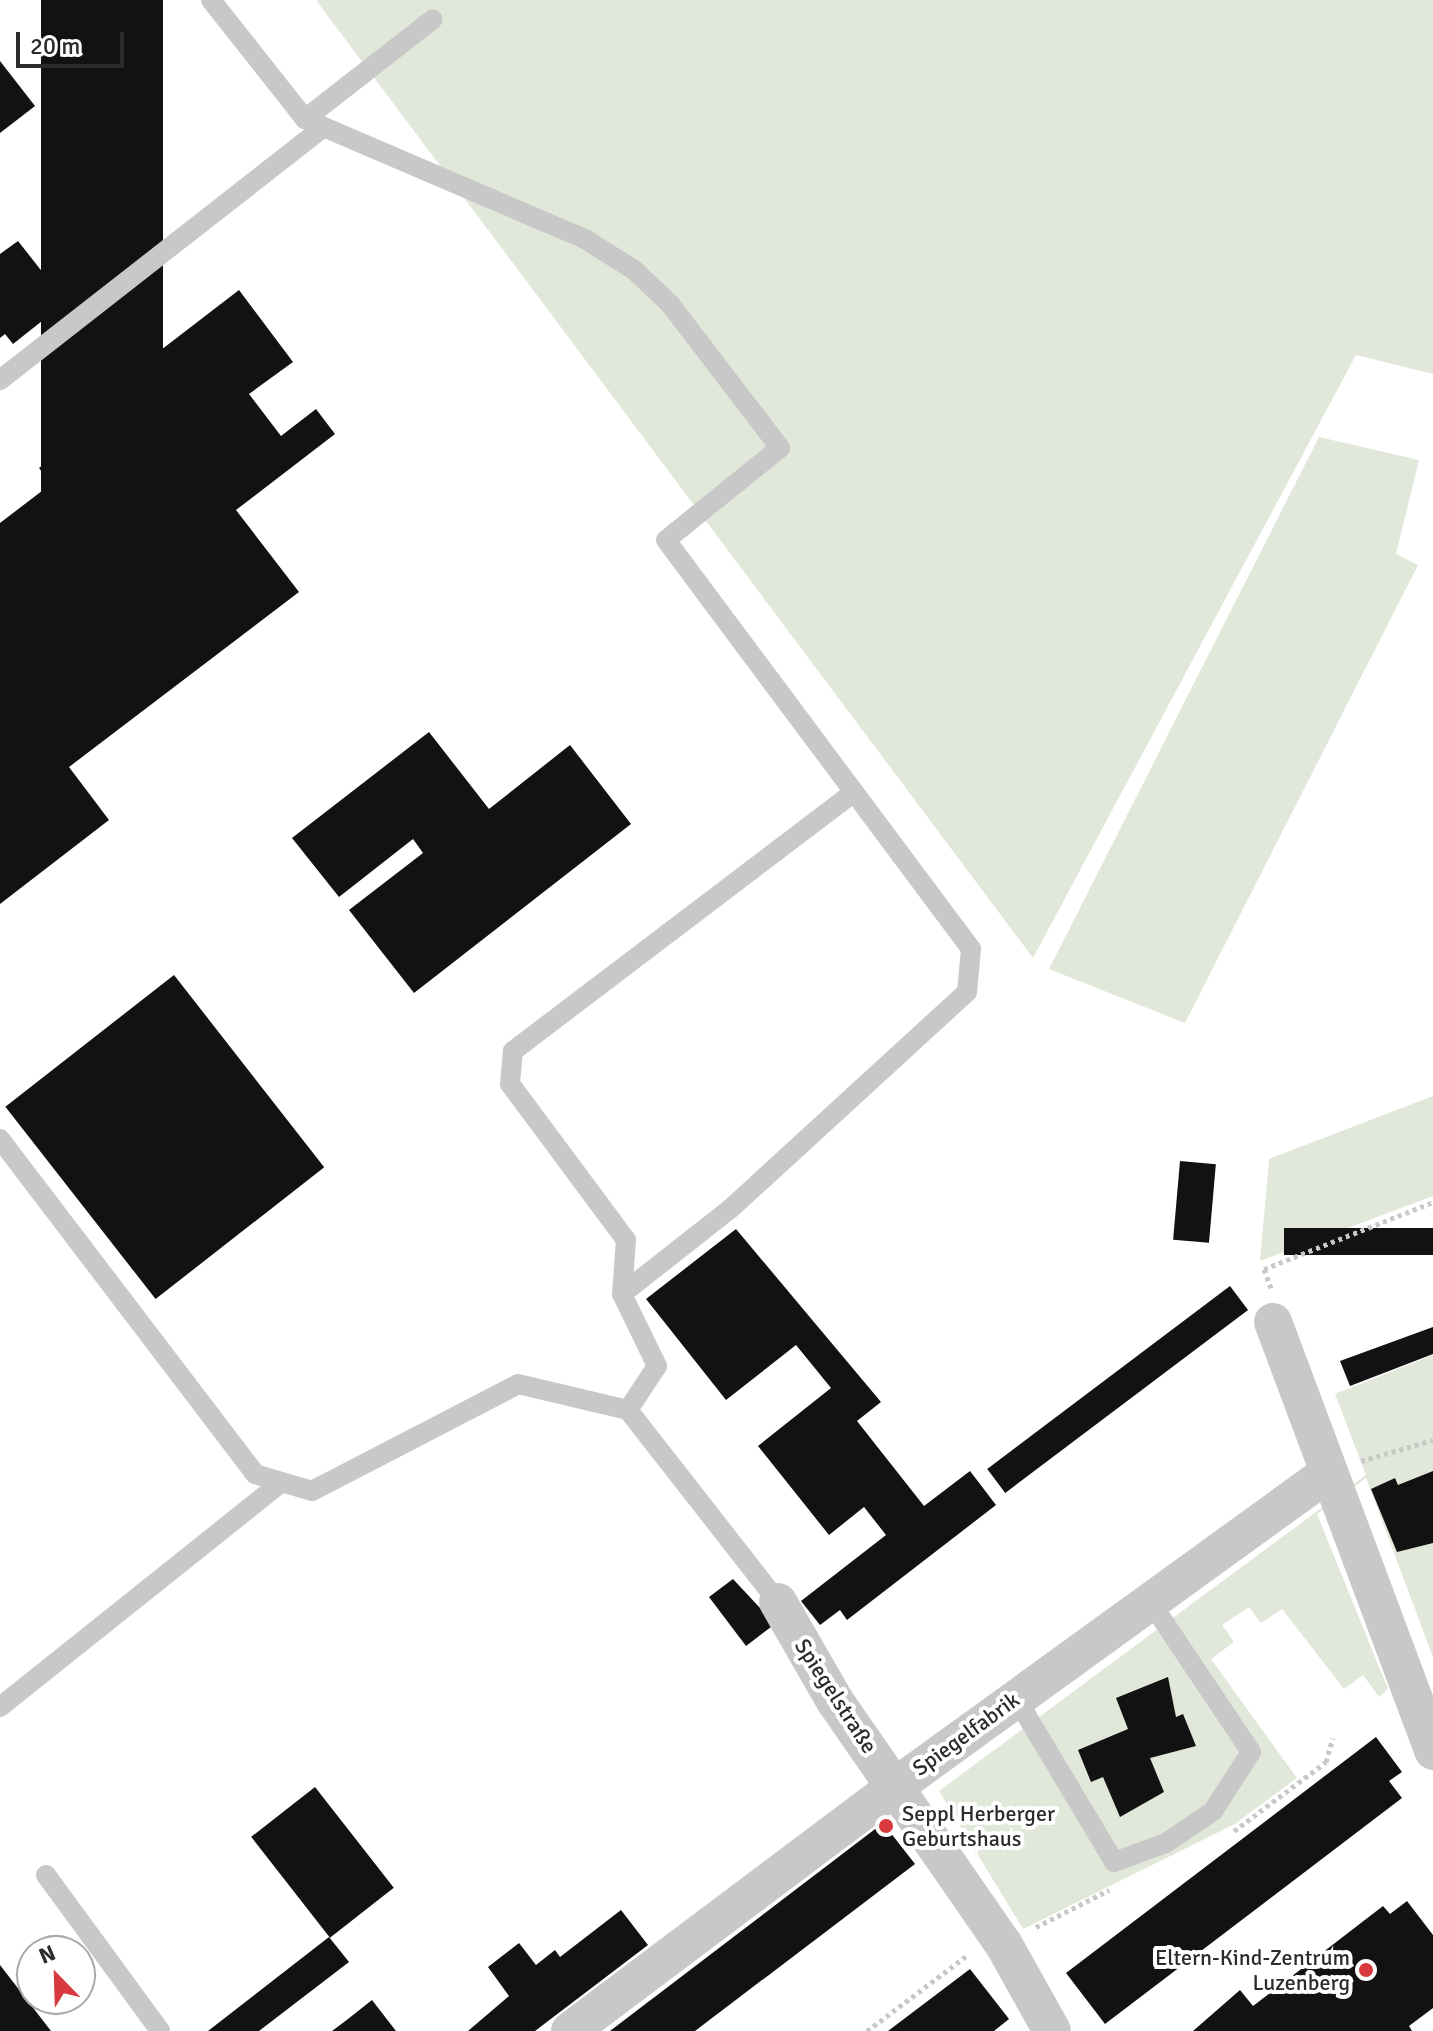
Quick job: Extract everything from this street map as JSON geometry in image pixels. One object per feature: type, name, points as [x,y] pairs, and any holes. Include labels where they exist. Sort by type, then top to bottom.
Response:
[{"type":"street","points":[[1273,1322],[1433,1751]]},
{"type":"street","name":"Spiegelfabrik","points":[[570,2031],[896,1786],[1328,1473]]},
{"type":"street","name":"Spiegelstraße","points":[[778,1602],[835,1701],[996,1933],[1052,2031]]},
{"type":"lane","points":[[211,0],[314,123],[585,239],[634,270],[670,304],[780,448],[666,540],[971,949],[967,992],[730,1209],[622,1294]]},
{"type":"lane","points":[[0,380],[314,123],[433,19]]},
{"type":"lane","points":[[628,1410],[657,1366],[622,1294],[626,1240],[510,1084],[513,1051],[854,792]]},
{"type":"lane","points":[[0,1139],[255,1474],[312,1491],[518,1384],[628,1410],[778,1602]]},
{"type":"lane","points":[[0,1707],[281,1483]]},
{"type":"lane","points":[[1016,1698],[1114,1862],[1166,1843],[1213,1811],[1251,1752],[1150,1601]]},
{"type":"lane","points":[[46,1875],[160,2031]]},
{"type":"path","points":[[1273,1322],[1279,1309],[1264,1269],[1433,1202]]},
{"type":"path","points":[[1328,1473],[1433,1440]]},
{"type":"path","points":[[867,2031],[996,1933]]},
{"type":"green space","points":[[316,0],[1433,0],[1433,374],[1356,355],[1033,958]]},
{"type":"green space","points":[[1319,437],[1419,460],[1396,554],[1418,565],[1185,1023],[1049,969]]},
{"type":"green space","points":[[1433,1096],[1433,1196],[1260,1261],[1269,1159]]},
{"type":"green space","points":[[1433,1355],[1433,1657],[1366,1478],[1317,1514],[1388,1689],[1379,1697],[1363,1675],[1344,1689],[1282,1609],[1261,1623],[1249,1607],[1222,1625],[1234,1642],[1211,1659],[1297,1778],[1235,1824],[1023,1929],[939,1791],[1366,1475],[1335,1394]]},
{"type":"building","points":[[41,0],[163,0],[163,550],[41,550]]},
{"type":"building","points":[[0,61],[35,106],[0,133]]},
{"type":"building","points":[[18,241],[66,302],[13,344],[5,334],[0,338],[0,254]]},
{"type":"building","points":[[239,290],[293,362],[249,394],[281,436],[316,409],[335,434],[236,510],[299,592],[69,767],[109,820],[0,904],[0,523],[51,484],[39,468],[143,389],[131,373]]},
{"type":"building","points":[[429,732],[489,809],[570,745],[631,824],[414,993],[349,910],[423,853],[413,839],[339,897],[292,838]]},
{"type":"building","points":[[174,975],[324,1167],[156,1299],[5,1107]]},
{"type":"building","points":[[1180,1161],[1216,1164],[1209,1243],[1173,1240]]},
{"type":"building","points":[[1284,1228],[1433,1228],[1433,1255],[1284,1255]]},
{"type":"building","points":[[736,1229],[881,1402],[857,1421],[924,1506],[970,1471],[996,1505],[847,1620],[840,1610],[820,1625],[801,1601],[886,1535],[864,1507],[829,1535],[758,1446],[831,1388],[796,1345],[726,1400],[646,1299]]},
{"type":"building","points":[[1230,1286],[1248,1310],[1005,1493],[987,1469]]},
{"type":"building","points":[[1433,1327],[1433,1354],[1350,1386],[1340,1361]]},
{"type":"building","points":[[1433,1471],[1433,1543],[1397,1552],[1371,1489],[1395,1478],[1398,1485]]},
{"type":"building","points":[[733,1579],[775,1624],[746,1646],[709,1597]]},
{"type":"building","points":[[1168,1677],[1176,1717],[1183,1714],[1196,1746],[1150,1758],[1164,1792],[1120,1817],[1103,1777],[1091,1782],[1078,1750],[1128,1729],[1116,1698]]},
{"type":"building","points":[[1376,1737],[1402,1772],[1389,1781],[1402,1798],[1105,2024],[1066,1973]]},
{"type":"building","points":[[315,1787],[394,1888],[330,1938],[251,1837]]},
{"type":"building","points":[[883,1823],[915,1864],[695,2031],[610,2031]]},
{"type":"building","name":"Eltern-Kind-Zentrum Luzenberg","points":[[1407,1901],[1433,1935],[1433,2008],[1409,2026],[1412,2031],[1193,2031],[1240,1990],[1253,2006],[1383,1906],[1390,1914]]},
{"type":"building","points":[[621,1910],[648,1945],[535,2031],[468,2031],[509,1996],[488,1967],[519,1943],[536,1965],[555,1950],[560,1957]]},
{"type":"building","points":[[329,1937],[349,1962],[259,2031],[208,2031]]},
{"type":"building","points":[[0,1965],[16,1986],[16,2015],[39,2015],[51,2031],[0,2031]]},
{"type":"building","points":[[970,1969],[1009,2019],[994,2031],[888,2031]]},
{"type":"building","points":[[372,2000],[396,2031],[332,2031],[348,2019]]},
{"type":"place","name":"Seppl Herberger Geburtshaus","points":[[886,1826]]},
{"type":"place","name":"Eltern-Kind-Zentrum Luzenberg","points":[[1366,1970]]}]
